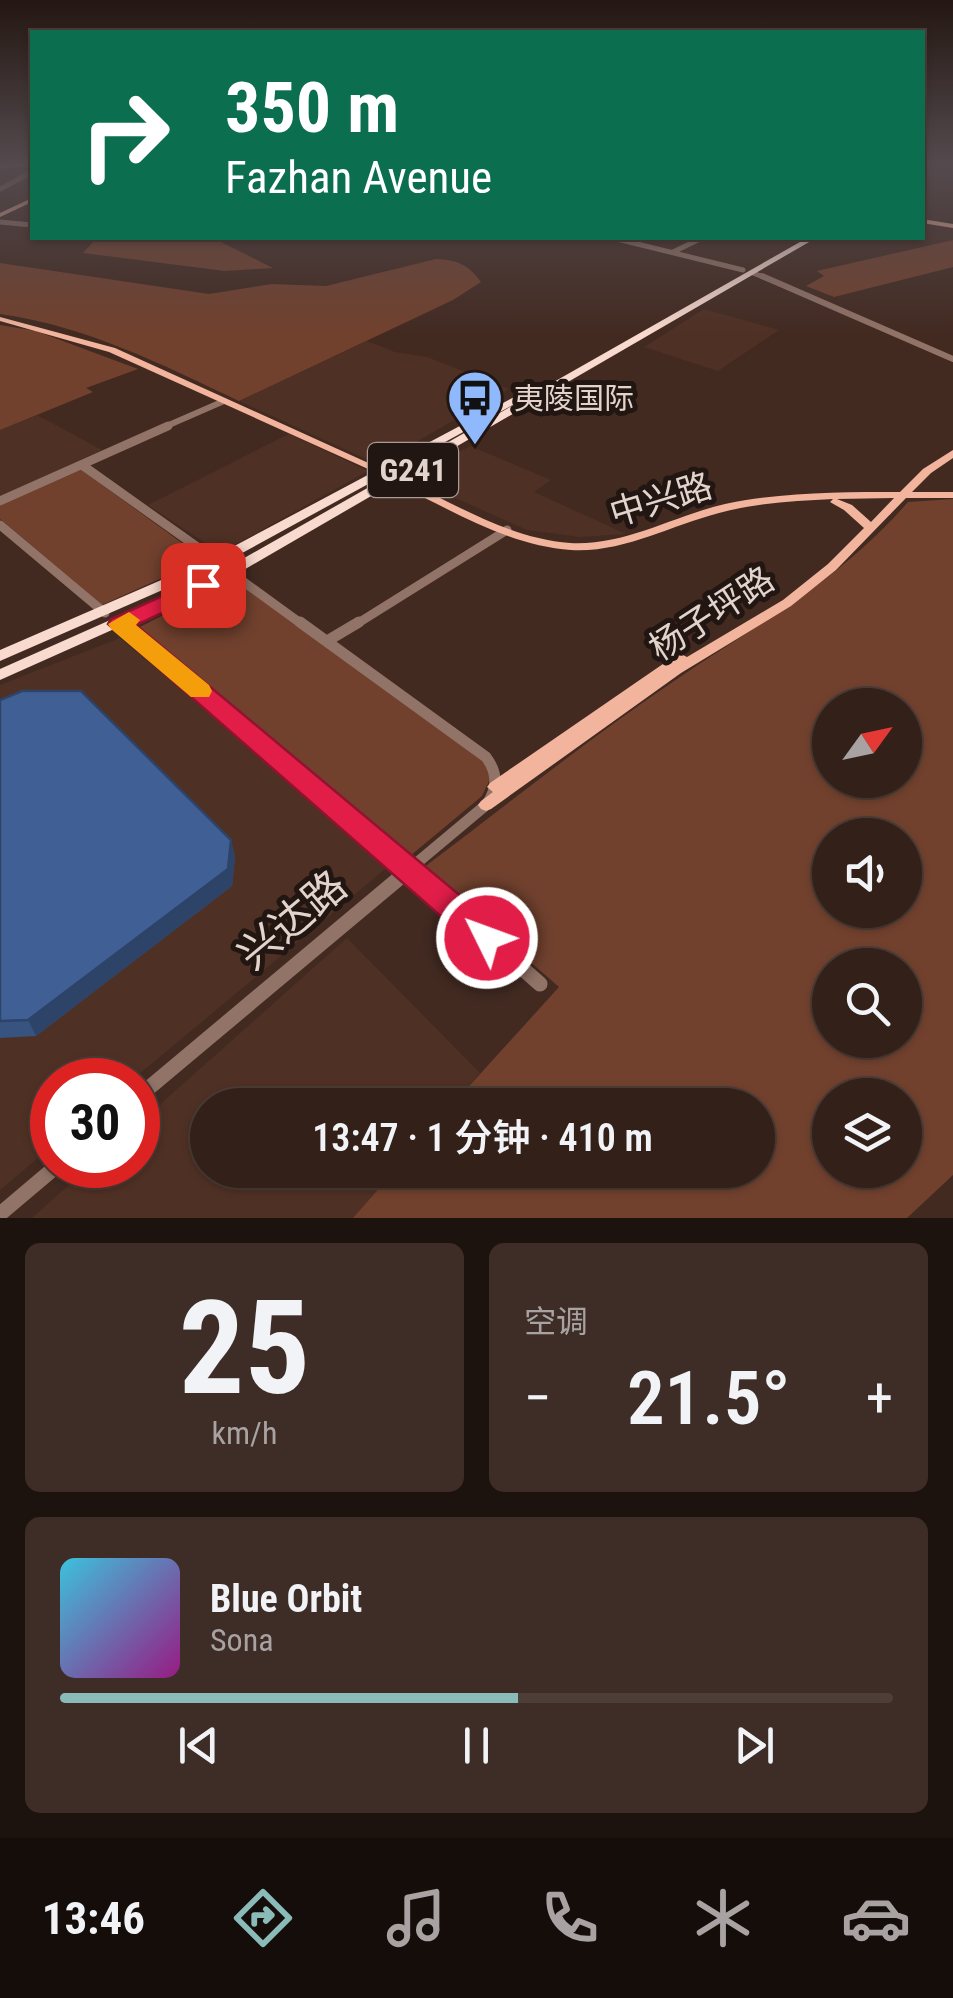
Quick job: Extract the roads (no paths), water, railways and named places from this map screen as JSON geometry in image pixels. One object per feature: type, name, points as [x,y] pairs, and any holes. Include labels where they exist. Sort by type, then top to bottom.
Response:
[{"type":"highway","name":"G241","points":[[0,674],[230,572],[396,480],[796,240]]},
{"type":"highway","name":"G241","points":[[0,656],[106,613],[217,561],[808,240]]},
{"type":"main road","points":[[925,222],[953,227]]},
{"type":"main road","points":[[0,319],[96,344],[381,472]]},
{"type":"main road","points":[[895,496],[953,450]]},
{"type":"main road","name":"杨子坪路","points":[[486,806],[676,670],[787,603],[869,526],[895,496],[953,450]]},
{"type":"main road","points":[[928,471],[928,482],[953,493]]},
{"type":"main road","name":"中兴路","points":[[396,480],[507,530],[549,543],[602,546],[636,540],[725,508],[953,493]]},
{"type":"main road","points":[[816,500],[851,508],[869,526]]},
{"type":"main road","name":"杨子坪路","points":[[495,787],[668,665],[776,602],[869,526]]},
{"type":"street","points":[[621,240],[748,271],[826,300],[953,360]]},
{"type":"street","points":[[672,252],[698,240]]},
{"type":"street","points":[[0,501],[224,401]]},
{"type":"street","points":[[82,464],[217,561]]},
{"type":"street","points":[[0,525],[106,613]]},
{"type":"street","points":[[326,641],[423,586],[507,530]]},
{"type":"street","points":[[230,572],[486,758],[494,769],[495,787]]},
{"type":"street","points":[[120,624],[540,984]]},
{"type":"street","name":"兴达路","points":[[160,1078],[408,867],[486,806],[495,787]]},
{"type":"street","points":[[0,1214],[31,1188]]},
{"type":"place","name":"夷陵国际","points":[[475,447]]}]
